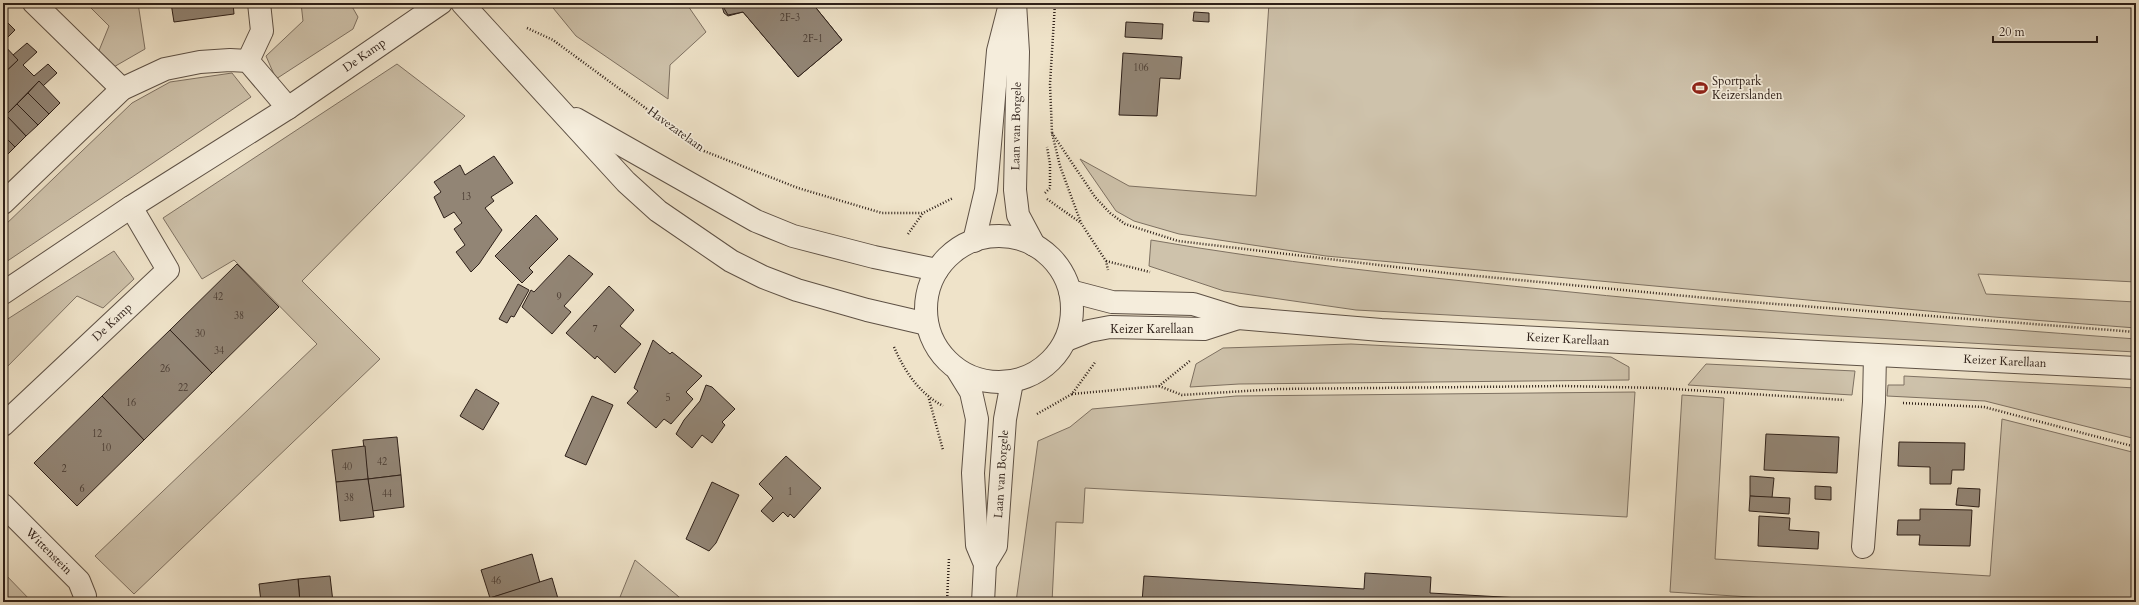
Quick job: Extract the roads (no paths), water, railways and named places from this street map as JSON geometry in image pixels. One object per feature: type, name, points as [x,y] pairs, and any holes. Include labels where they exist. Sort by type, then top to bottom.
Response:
[{"type":"street","points":[[34,3],[122,89]]},
{"type":"street","points":[[248,61],[262,31],[259,3]]},
{"type":"street","name":"De Kamp","points":[[3,293],[131,207],[288,108],[442,3]]},
{"type":"street","points":[[462,3],[626,182],[658,210],[731,260],[763,277],[797,290],[883,315],[927,324]]},
{"type":"street","name":"Laan van Borgele","points":[[974,241],[986,190],[998,51],[1010,3]]},
{"type":"street","name":"Laan van Borgele","points":[[1014,3],[1018,52],[1015,190],[1018,215],[1034,245]]},
{"type":"street","points":[[3,203],[122,89],[164,69],[200,62],[230,60],[248,61],[288,108]]},
{"type":"street","points":[[559,110],[756,221],[793,236],[874,257],[937,270]]},
{"type":"street","name":"De Kamp","points":[[3,425],[168,270],[131,207]]},
{"type":"street","points":[[1005,236],[1020,239],[1034,245],[1057,264],[1070,291],[1071,323],[1066,340],[1057,355],[1044,367],[1029,377],[1012,382],[994,382],[976,379],[958,371],[944,358],[933,342],[927,324],[925,305],[929,287],[937,270],[947,258],[960,248],[974,241],[989,237],[1005,236]]},
{"type":"street","name":"Keizer Karellaan","points":[[1070,291],[1112,302],[1193,304],[1238,318],[1381,330],[2136,368]]},
{"type":"street","name":"Keizer Karellaan","points":[[1066,340],[1089,331],[1110,327],[1204,329],[1238,318]]},
{"type":"street","points":[[1863,548],[1874,402],[1875,355]]},
{"type":"street","name":"Laan van Borgele","points":[[958,371],[971,392],[977,418],[973,473],[977,545],[985,564],[983,602]]},
{"type":"street","name":"Laan van Borgele","points":[[985,564],[996,546],[1005,419],[1012,382]]},
{"type":"street","name":"Wittenstein","points":[[3,505],[79,581],[85,596],[85,602]]},
{"type":"place","name":"Sportpark Keizerslanden","points":[[1700,88]]}]
